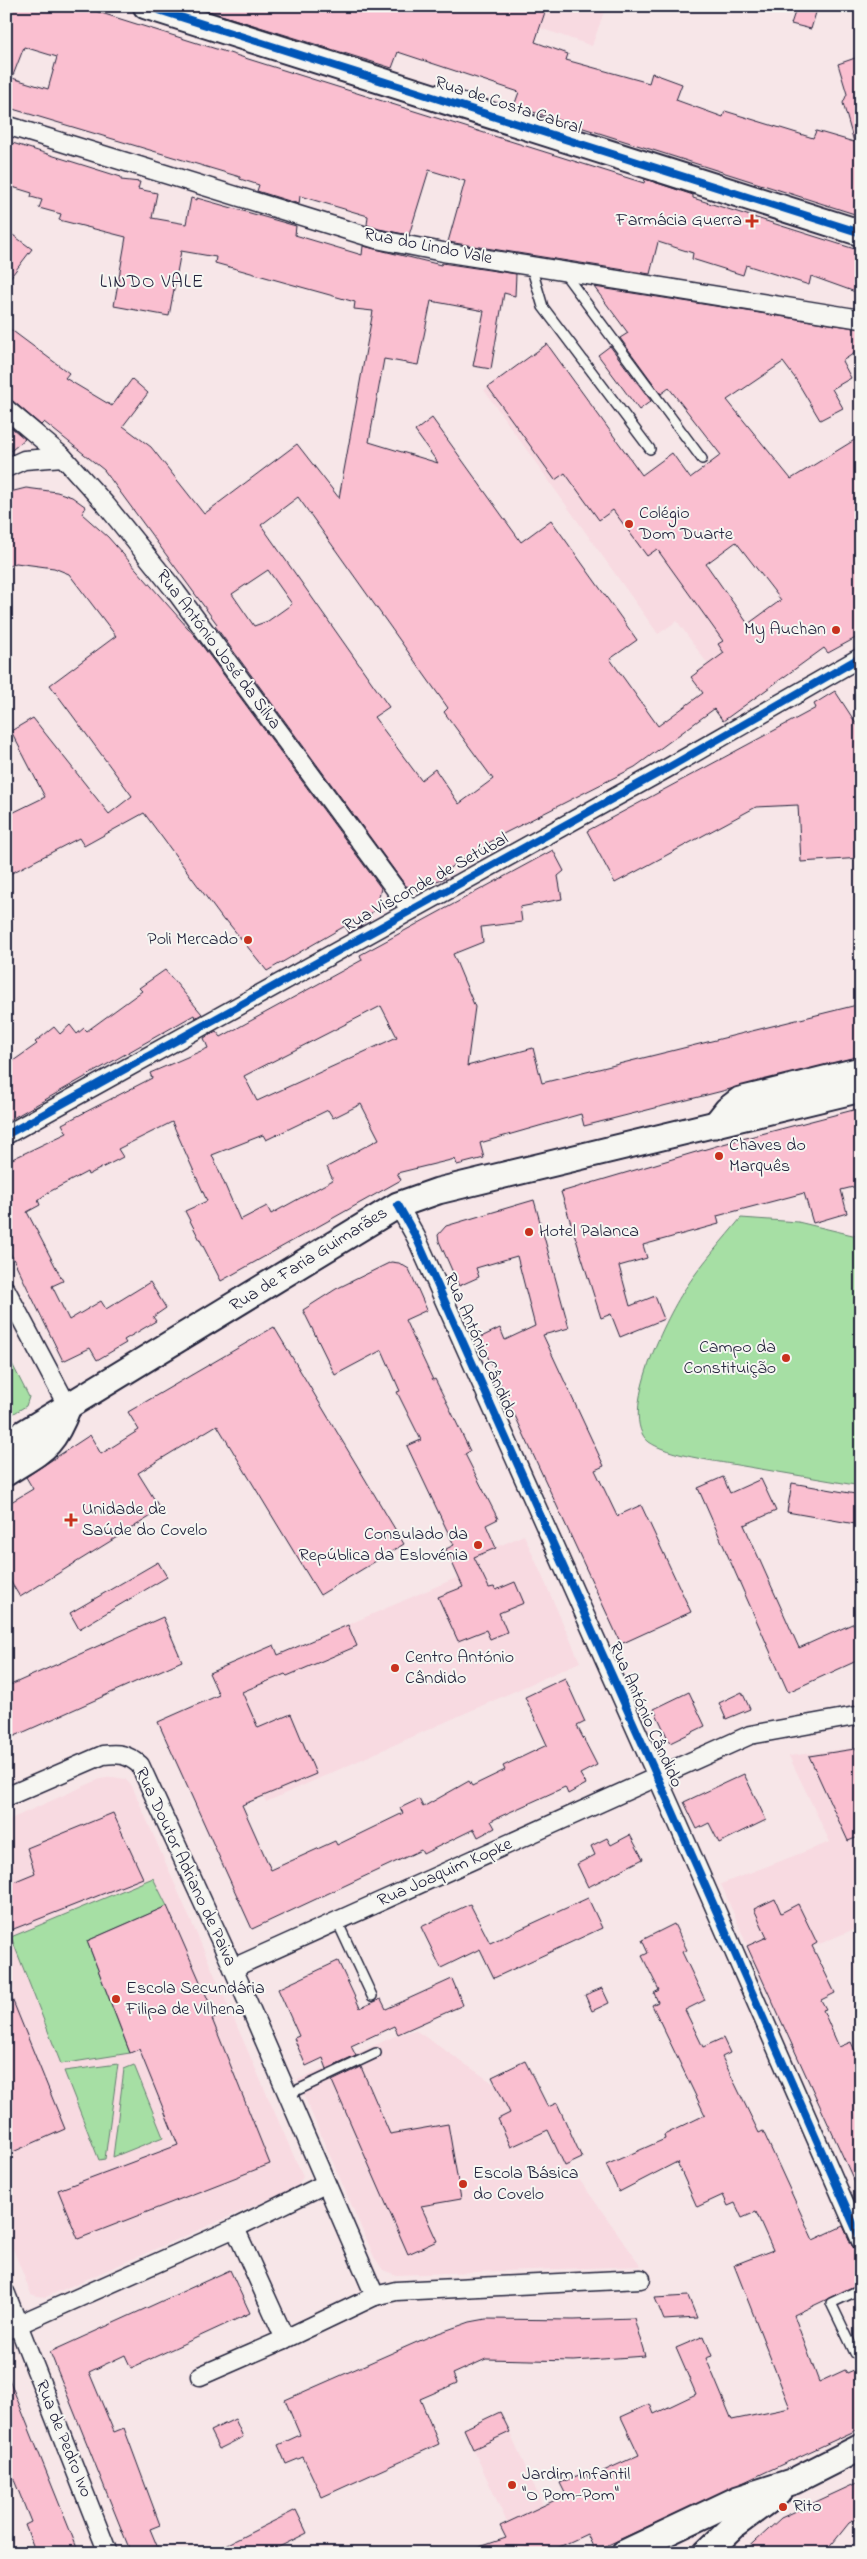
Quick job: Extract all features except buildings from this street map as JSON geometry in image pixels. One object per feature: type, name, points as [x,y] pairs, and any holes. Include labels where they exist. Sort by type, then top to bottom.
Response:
[{"type":"main road","name":"Rua de Costa Cabral","points":[[146,6],[861,233]]},
{"type":"main road","points":[[715,1125],[727,1110],[740,1100],[861,1070]]},
{"type":"main road","name":"Rua de Faria Guimarães","points":[[6,1444],[398,1205],[438,1191],[861,1089]]},
{"type":"main road","points":[[6,1472],[52,1442],[58,1433],[68,1407]]},
{"type":"main road","points":[[631,2551],[738,2499],[794,2481],[861,2447]]},
{"type":"main road","points":[[706,2553],[735,2525],[794,2481]]},
{"type":"street","name":"Rua do Lindo Vale","points":[[6,125],[376,239],[563,272],[861,319]]},
{"type":"street","name":"Rua António José da Silva","points":[[6,409],[64,457],[106,505],[176,592],[410,909]]},
{"type":"street","points":[[6,468],[24,460],[64,457]]},
{"type":"street","name":"Rua Visconde de Setúbal","points":[[6,1135],[410,909],[658,774],[861,657]]},
{"type":"street","name":"Rua António Cândido","points":[[398,1205],[416,1237],[861,2241]]},
{"type":"street","points":[[6,1290],[68,1407]]},
{"type":"street","name":"Rua Joaquim Kopke","points":[[233,1968],[750,1735],[861,1715]]},
{"type":"street","name":"Rua Doutor Adriano de Paiva","points":[[6,1797],[103,1755],[116,1753],[129,1755],[140,1766],[233,1968],[374,2296]]},
{"type":"street","points":[[12,2328],[235,2228],[325,2184]]},
{"type":"street","points":[[235,2228],[285,2339]]},
{"type":"street","points":[[200,2376],[285,2339],[374,2296],[396,2291],[641,2279]]},
{"type":"street","name":"Rua de Pedro Ivo","points":[[6,2294],[12,2328],[108,2553]]},
{"type":"lane","points":[[531,266],[542,307],[650,449]]},
{"type":"lane","points":[[563,272],[702,459]]},
{"type":"lane","points":[[338,1921],[372,1996]]},
{"type":"lane","points":[[287,2095],[376,2053]]},
{"type":"lane","points":[[855,2353],[831,2302],[861,2289]]},
{"type":"shaded area","points":[[412,6],[606,6],[592,46],[540,28],[519,92],[398,52]]},
{"type":"shaded area","name":"Colégio Dom Duarte","points":[[547,344],[786,676],[740,709],[677,621],[658,634],[484,390]]},
{"type":"shaded area","name":"Centro António Cândido","points":[[524,1535],[580,1662],[266,1802],[209,1673],[274,1645],[278,1655],[472,1571],[468,1560]]},
{"type":"shaded area","points":[[861,1747],[861,1926],[758,1971],[721,1884],[830,1842],[789,1756]]},
{"type":"shaded area","name":"Escola Secundária Filipa de Vilhena","points":[[113,1777],[125,1779],[132,1786],[303,2177],[297,2187],[46,2297],[37,2296],[31,2294],[6,2231],[6,1821],[100,1779]]},
{"type":"shaded area","name":"Escola Básica do Covelo","points":[[415,2030],[515,2098],[531,2112],[641,2266],[396,2275],[383,2270],[374,2257],[297,2080],[395,2036]]},
{"type":"shaded area","name":"Jardim Infantil \"O Pom-Pom\"","points":[[500,2412],[565,2553],[521,2553],[464,2429]]},
{"type":"green space","name":"Campo da Constituição","points":[[741,1218],[798,1222],[861,1237],[861,1486],[667,1451],[649,1442],[640,1429],[638,1411],[642,1389],[649,1365],[668,1318],[693,1277]]},
{"type":"green space","points":[[6,1352],[29,1397],[26,1406],[6,1418]]},
{"type":"green space","points":[[153,1878],[167,1906],[87,1941],[130,2053],[61,2064],[11,1937]]},
{"type":"green space","points":[[118,2064],[105,2159],[99,2160],[64,2071]]},
{"type":"green space","points":[[134,2065],[163,2137],[113,2157],[124,2069]]},
{"type":"cycle path","points":[[146,6],[861,233]]},
{"type":"cycle path","points":[[6,1135],[666,769],[861,657]]},
{"type":"cycle path","points":[[398,1205],[416,1237],[672,1810],[861,2241]]},
{"type":"place","name":"Farmácia Guerra","points":[[752,221]]},
{"type":"place","name":"Colégio Dom Duarte","points":[[629,524]]},
{"type":"place","name":"My Auchan","points":[[836,630]]},
{"type":"place","name":"Poli Mercado","points":[[248,940]]},
{"type":"place","name":"Chaves do Marquês","points":[[719,1156]]},
{"type":"place","name":"Hotel Palanca","points":[[529,1232]]},
{"type":"place","name":"Campo da Constituição","points":[[786,1358]]},
{"type":"place","name":"Unidade de Saúde do Covelo","points":[[71,1520]]},
{"type":"place","name":"Consulado da República da Eslovénia","points":[[478,1545]]},
{"type":"place","name":"Centro António Cândido","points":[[395,1668]]},
{"type":"place","name":"Escola Secundária Filipa de Vilhena","points":[[116,1999]]},
{"type":"place","name":"Escola Básica do Covelo","points":[[463,2184]]},
{"type":"place","name":"Jardim Infantil \"O Pom-Pom\"","points":[[512,2485]]},
{"type":"place","name":"Rito","points":[[783,2507]]},
{"type":"district","name":"LINDO VALE","points":[[152,282]]}]
